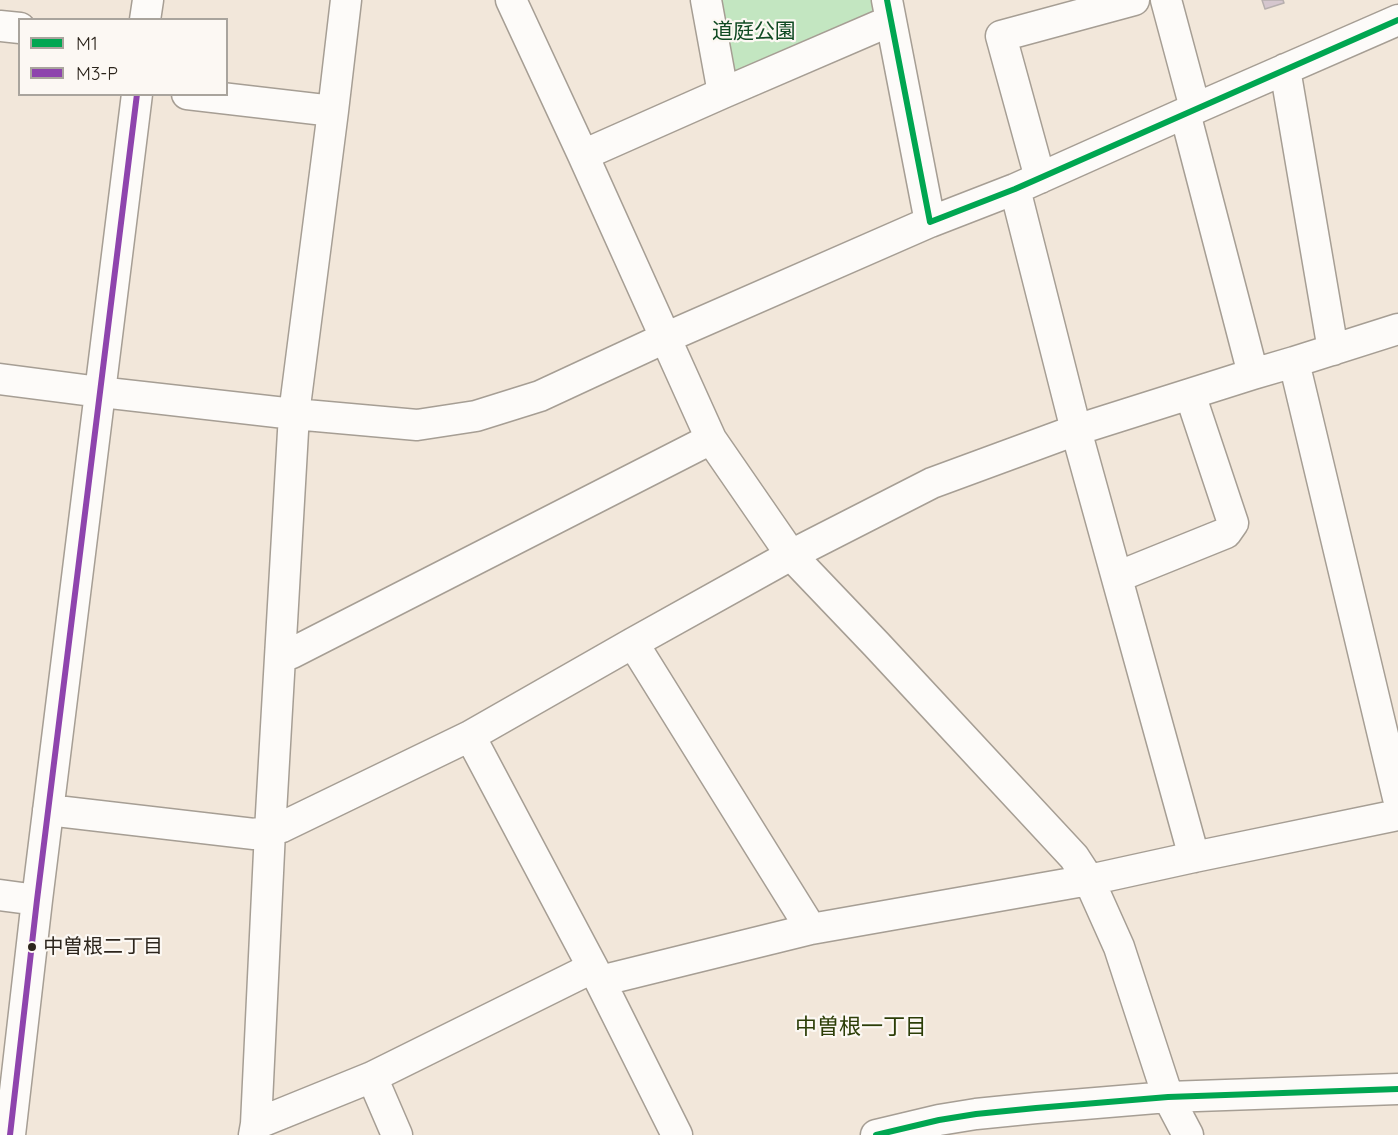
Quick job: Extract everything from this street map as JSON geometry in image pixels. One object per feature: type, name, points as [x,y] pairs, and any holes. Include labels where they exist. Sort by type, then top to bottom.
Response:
[{"type":"street","points":[[145,18],[148,0]]},
{"type":"street","points":[[346,0],[294,414],[255,1129],[596,974],[811,928],[1089,880],[1398,814]]},
{"type":"street","points":[[511,0],[584,155],[711,440],[790,555],[1074,857],[1089,880],[1119,947],[1168,1097],[1188,1135]]},
{"type":"street","points":[[706,0],[723,93]]},
{"type":"street","points":[[1134,0],[1001,36],[1076,430],[1194,856]]},
{"type":"street","points":[[1166,0],[1253,374]]},
{"type":"street","points":[[584,155],[723,93],[889,11],[930,222]]},
{"type":"street","points":[[0,379],[294,414],[417,425],[476,416],[540,396],[665,338],[930,222],[1028,183],[1398,20]]},
{"type":"street","points":[[0,26],[18,28]]},
{"type":"street","points":[[1285,69],[1333,350]]},
{"type":"street","points":[[10,1135],[136,96]]},
{"type":"street","points":[[204,96],[333,111]]},
{"type":"street","points":[[48,810],[254,834],[282,827],[470,736],[790,555],[932,483],[1076,430],[1398,329]]},
{"type":"street","points":[[1294,363],[1398,798]]},
{"type":"street","points":[[1116,578],[1226,533],[1233,523],[1190,394]]},
{"type":"street","points":[[280,658],[711,440]]},
{"type":"street","points":[[633,643],[811,928]]},
{"type":"street","points":[[470,736],[596,974],[677,1135]]},
{"type":"street","points":[[0,896],[37,900]]},
{"type":"street","points":[[372,1077],[397,1135]]},
{"type":"street","points":[[876,1135],[939,1120],[982,1125],[1036,1108],[1168,1097],[1398,1089]]},
{"type":"green space","name":"道庭公園","points":[[717,0],[876,0],[879,13],[731,75]]},
{"type":"building","points":[[1262,0],[1283,0],[1284,3],[1265,9]]},
{"type":"transit line","name":"M1","points":[[887,0],[930,222]]},
{"type":"transit line","name":"M1","points":[[930,222],[1015,189],[1398,20]]},
{"type":"transit line","name":"M3-P","points":[[10,1135],[137,96]]},
{"type":"transit line","name":"M1","points":[[876,1135],[939,1120],[1036,1108],[1168,1097],[1398,1089]]},
{"type":"place","name":"中曽根二丁目","points":[[32,947]]},
{"type":"district","name":"中曽根一丁目","points":[[861,1027]]}]
